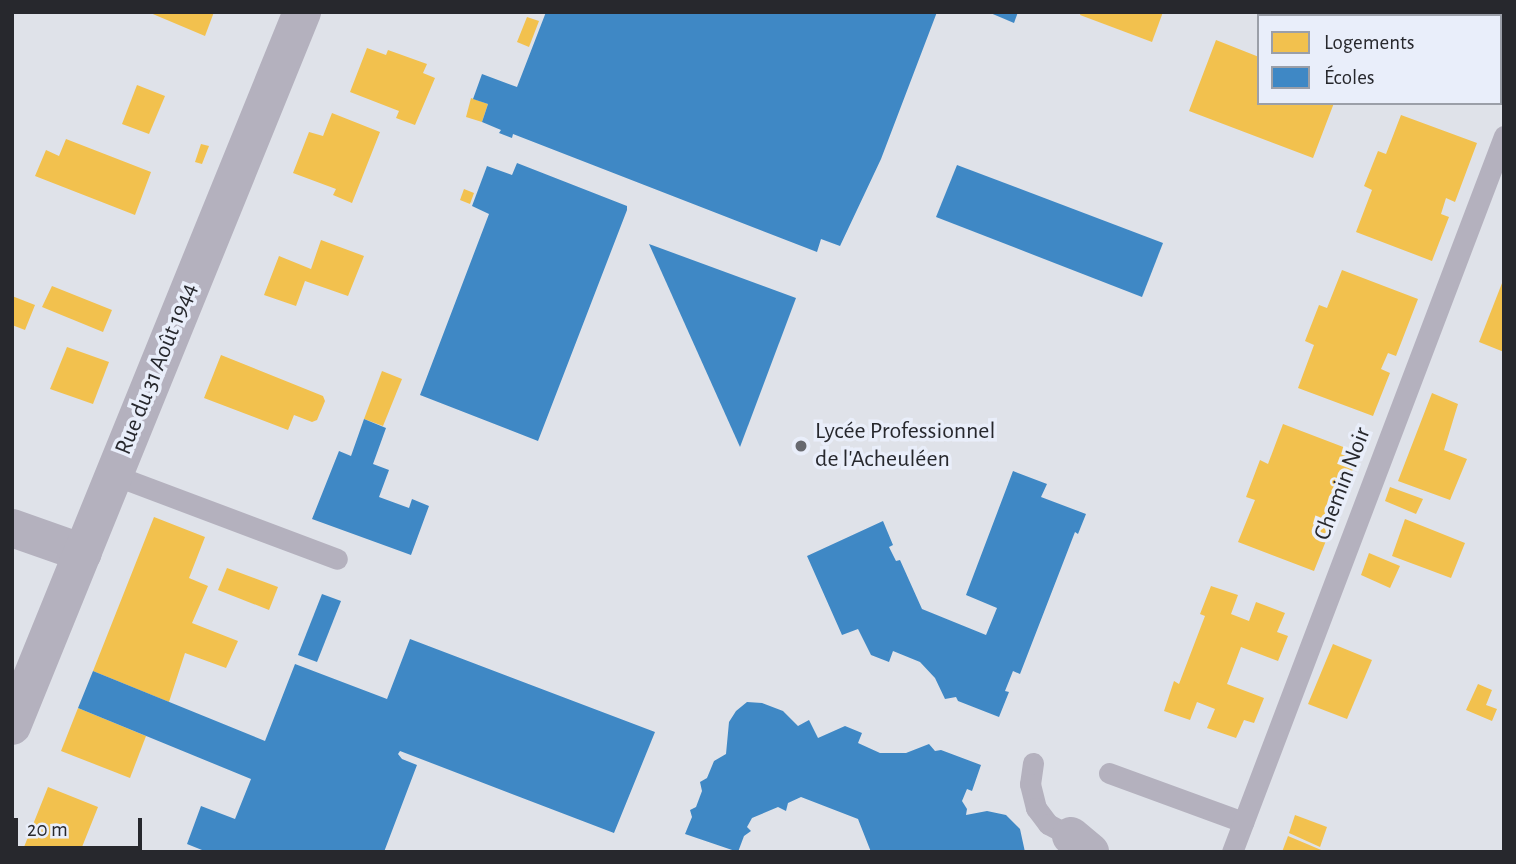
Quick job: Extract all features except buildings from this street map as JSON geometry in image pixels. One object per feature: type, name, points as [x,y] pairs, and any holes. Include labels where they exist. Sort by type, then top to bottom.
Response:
[{"type":"street","name":"Rue du 31 Août 1944","points":[[12,726],[302,12]]},
{"type":"street","points":[[12,528],[83,553]]},
{"type":"lane","name":"Chemin Noir","points":[[1232,852],[1504,136]]},
{"type":"lane","points":[[114,475],[337,559]]},
{"type":"lane","points":[[1033,763],[1030,784],[1036,808],[1048,824],[1080,844]]},
{"type":"lane","points":[[1110,773],[1243,822]]},
{"type":"place","name":"Lycée Professionnel de l'Acheuléen","points":[[801,446]]}]
